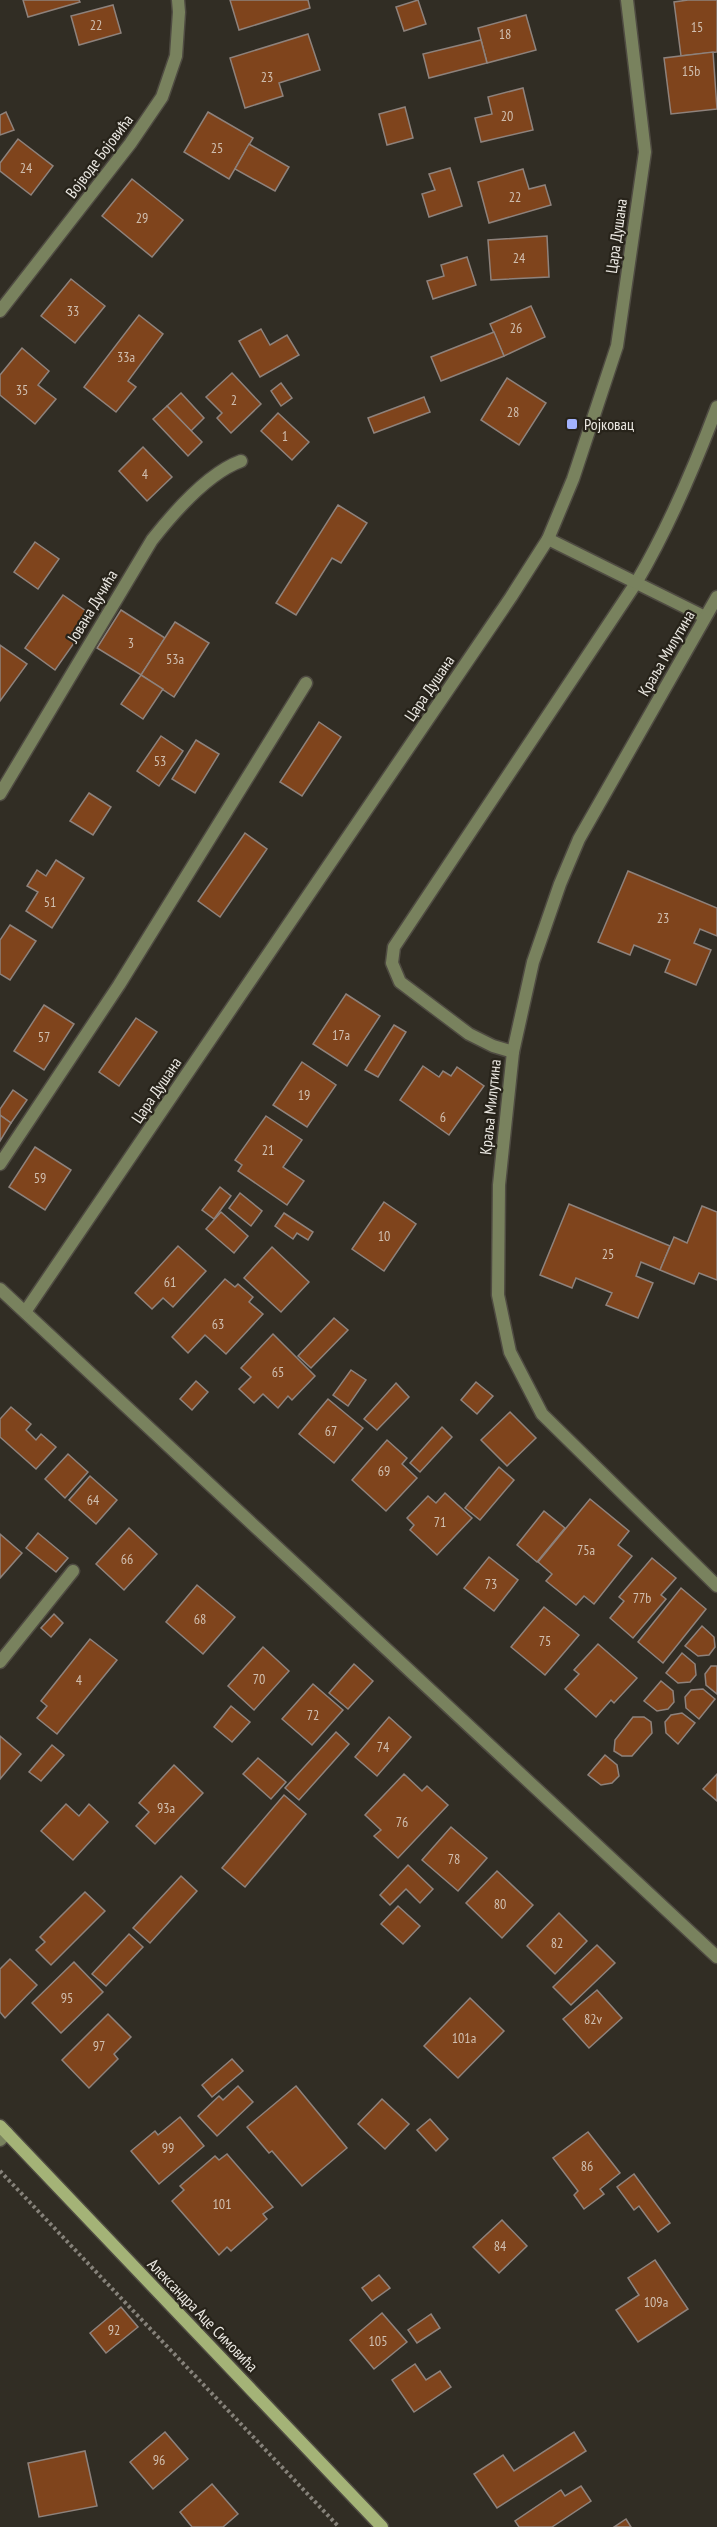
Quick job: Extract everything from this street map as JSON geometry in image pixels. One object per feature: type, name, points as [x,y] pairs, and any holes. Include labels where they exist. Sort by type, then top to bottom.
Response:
[{"type":"street","name":"Војводе Бојовића","points":[[0,311],[130,144],[162,97],[176,56],[180,12],[178,0]]},
{"type":"street","name":"Цара Душана","points":[[25,1312],[548,539],[573,479],[617,346],[645,152],[627,0]]},
{"type":"street","points":[[513,1052],[493,1046],[469,1034],[400,982],[392,963],[394,947],[609,619],[636,583],[659,544],[701,451],[717,407]]},
{"type":"street","name":"Јована Дучића","points":[[0,794],[152,540],[166,522],[199,490],[230,465],[241,461]]},
{"type":"street","points":[[548,539],[705,617]]},
{"type":"street","name":"Краља Милутина","points":[[717,597],[579,839],[560,884],[533,962],[513,1052],[499,1196],[498,1295],[510,1352],[542,1414],[717,1586]]},
{"type":"street","points":[[0,1164],[119,985],[306,683]]},
{"type":"street","points":[[0,1289],[717,1957]]},
{"type":"street","points":[[0,1662],[73,1571]]},
{"type":"street","name":"Александра Аце Симовића","points":[[2,2133],[382,2527]]},
{"type":"path","points":[[0,2171],[339,2527]]},
{"type":"building","points":[[23,0],[79,0],[80,2],[28,17]]},
{"type":"building","points":[[230,0],[308,0],[310,8],[239,30]]},
{"type":"building","points":[[418,0],[426,24],[404,31],[396,7]]},
{"type":"building","points":[[717,0],[717,52],[681,56],[674,2]]},
{"type":"building","points":[[113,5],[121,33],[79,45],[71,16]]},
{"type":"building","points":[[526,15],[536,50],[487,63],[478,28]]},
{"type":"building","points":[[308,34],[320,70],[279,83],[283,96],[245,108],[230,58]]},
{"type":"building","points":[[481,40],[487,63],[429,78],[423,54]]},
{"type":"building","points":[[713,52],[717,109],[671,114],[664,58]]},
{"type":"building","points":[[523,88],[533,130],[481,142],[475,118],[492,114],[488,97]]},
{"type":"building","points":[[405,107],[413,138],[387,145],[379,114]]},
{"type":"building","points":[[6,112],[14,130],[0,135],[0,115]]},
{"type":"building","points":[[208,112],[253,138],[229,179],[184,152]]},
{"type":"building","points":[[18,139],[53,166],[31,195],[0,171],[0,163]]},
{"type":"building","points":[[249,144],[289,167],[275,191],[235,169]]},
{"type":"building","points":[[450,168],[462,206],[429,217],[422,194],[435,190],[429,174]]},
{"type":"building","points":[[523,169],[529,189],[545,185],[551,205],[489,223],[478,182]]},
{"type":"building","points":[[132,179],[183,220],[152,257],[102,216]]},
{"type":"building","points":[[547,236],[549,277],[491,280],[488,240]]},
{"type":"building","points":[[467,257],[476,285],[433,299],[427,281],[444,276],[441,265]]},
{"type":"building","points":[[71,279],[105,306],[75,343],[41,316]]},
{"type":"building","points":[[531,306],[545,337],[504,356],[490,324]]},
{"type":"building","points":[[139,315],[163,334],[128,381],[136,387],[116,412],[84,387]]},
{"type":"building","points":[[261,329],[270,345],[287,335],[299,355],[260,377],[239,341]]},
{"type":"building","points":[[494,332],[504,356],[441,381],[431,357]]},
{"type":"building","points":[[22,348],[49,371],[38,385],[56,399],[35,424],[0,395],[0,375]]},
{"type":"building","points":[[232,373],[261,404],[231,433],[217,418],[222,413],[206,397]]},
{"type":"building","points":[[507,378],[546,403],[519,445],[481,420]]},
{"type":"building","points":[[281,383],[292,398],[281,406],[271,391]]},
{"type":"building","points":[[181,393],[204,418],[191,431],[167,406]]},
{"type":"building","points":[[424,397],[430,412],[374,433],[368,418]]},
{"type":"building","points":[[167,406],[202,442],[188,456],[153,419]]},
{"type":"building","points":[[278,413],[309,442],[292,460],[261,431]]},
{"type":"building","points":[[143,447],[172,477],[147,501],[119,471]]},
{"type":"building","points":[[338,505],[367,523],[341,563],[332,558],[296,615],[276,603]]},
{"type":"building","points":[[35,542],[59,559],[38,589],[14,572]]},
{"type":"building","points":[[63,595],[93,616],[55,670],[25,648]]},
{"type":"building","points":[[121,610],[165,638],[141,675],[97,648]]},
{"type":"building","points":[[175,622],[209,643],[174,697],[141,675]]},
{"type":"building","points":[[0,645],[27,664],[0,701]]},
{"type":"building","points":[[141,675],[163,689],[143,719],[121,704]]},
{"type":"building","points":[[319,722],[341,737],[302,796],[280,782]]},
{"type":"building","points":[[161,736],[183,751],[159,786],[137,771]]},
{"type":"building","points":[[196,740],[219,754],[195,793],[172,779]]},
{"type":"building","points":[[89,793],[111,807],[93,835],[70,821]]},
{"type":"building","points":[[245,833],[267,849],[220,917],[198,901]]},
{"type":"building","points":[[56,860],[84,878],[52,928],[26,911],[38,892],[27,886],[37,870],[46,876]]},
{"type":"building","points":[[628,871],[717,908],[717,936],[700,929],[694,943],[711,950],[696,985],[665,972],[670,960],[634,945],[630,955],[598,942]]},
{"type":"building","points":[[10,925],[36,941],[10,980],[0,974],[0,940]]},
{"type":"building","points":[[346,994],[380,1016],[347,1066],[313,1044]]},
{"type":"building","points":[[44,1005],[74,1024],[44,1070],[14,1051]]},
{"type":"building","points":[[136,1018],[157,1032],[119,1086],[99,1072]]},
{"type":"building","points":[[394,1025],[406,1032],[378,1077],[365,1070]]},
{"type":"building","points":[[302,1062],[336,1085],[307,1127],[273,1105]]},
{"type":"building","points":[[423,1066],[439,1077],[443,1071],[451,1076],[457,1067],[484,1086],[449,1135],[400,1100]]},
{"type":"building","points":[[13,1090],[27,1100],[11,1123],[0,1115],[0,1109]]},
{"type":"building","points":[[0,1115],[11,1123],[0,1141]]},
{"type":"building","points":[[266,1116],[302,1140],[283,1167],[304,1181],[287,1205],[238,1171],[242,1165],[235,1160]]},
{"type":"building","points":[[35,1147],[71,1170],[45,1210],[9,1187]]},
{"type":"building","points":[[220,1187],[231,1196],[214,1219],[202,1210]]},
{"type":"building","points":[[240,1193],[262,1211],[251,1226],[229,1208]]},
{"type":"building","points":[[384,1202],[416,1224],[384,1271],[352,1249]]},
{"type":"building","points":[[569,1204],[670,1246],[660,1270],[641,1262],[636,1276],[653,1283],[638,1318],[606,1305],[612,1293],[576,1278],[572,1288],[540,1275]]},
{"type":"building","points":[[702,1206],[717,1212],[717,1280],[699,1273],[694,1284],[660,1270],[674,1237],[687,1243]]},
{"type":"building","points":[[221,1212],[248,1236],[234,1253],[206,1229]]},
{"type":"building","points":[[284,1213],[313,1232],[308,1240],[297,1233],[293,1239],[275,1226]]},
{"type":"building","points":[[178,1246],[206,1271],[173,1307],[163,1298],[152,1309],[135,1293]]},
{"type":"building","points":[[272,1247],[309,1282],[281,1312],[244,1278]]},
{"type":"building","points":[[225,1279],[235,1287],[238,1284],[253,1297],[249,1302],[263,1314],[226,1354],[205,1335],[188,1353],[172,1337]]},
{"type":"building","points":[[334,1318],[348,1330],[311,1368],[298,1356]]},
{"type":"building","points":[[273,1334],[315,1376],[292,1400],[288,1396],[278,1408],[263,1394],[254,1403],[239,1389],[251,1377],[241,1368]]},
{"type":"building","points":[[351,1370],[366,1380],[348,1406],[333,1395]]},
{"type":"building","points":[[196,1381],[208,1392],[192,1410],[180,1399]]},
{"type":"building","points":[[476,1382],[493,1396],[477,1414],[461,1400]]},
{"type":"building","points":[[396,1383],[409,1397],[377,1430],[364,1419]]},
{"type":"building","points":[[328,1399],[363,1428],[334,1463],[299,1434]]},
{"type":"building","points":[[11,1407],[31,1424],[26,1430],[36,1440],[41,1434],[56,1447],[36,1469],[0,1437],[0,1419]]},
{"type":"building","points":[[510,1412],[536,1438],[507,1466],[481,1440]]},
{"type":"building","points":[[442,1427],[452,1437],[420,1472],[410,1463]]},
{"type":"building","points":[[387,1440],[407,1458],[402,1464],[417,1478],[386,1511],[352,1480]]},
{"type":"building","points":[[68,1454],[88,1472],[65,1498],[45,1479]]},
{"type":"building","points":[[499,1467],[514,1480],[480,1520],[465,1508]]},
{"type":"building","points":[[90,1476],[117,1500],[96,1524],[69,1500]]},
{"type":"building","points":[[445,1493],[472,1518],[437,1555],[410,1530],[414,1525],[407,1518],[428,1496],[436,1503]]},
{"type":"building","points":[[590,1499],[629,1531],[618,1545],[632,1556],[594,1604],[584,1596],[576,1605],[546,1581],[552,1574],[538,1562]]},
{"type":"building","points":[[544,1511],[565,1528],[537,1562],[517,1545]]},
{"type":"building","points":[[129,1528],[157,1554],[124,1590],[96,1564]]},
{"type":"building","points":[[38,1533],[68,1558],[56,1572],[26,1548]]},
{"type":"building","points":[[0,1534],[22,1553],[0,1578]]},
{"type":"building","points":[[489,1557],[518,1580],[494,1611],[464,1588]]},
{"type":"building","points":[[652,1558],[676,1578],[661,1595],[666,1599],[633,1638],[610,1618],[624,1601],[619,1597]]},
{"type":"building","points":[[197,1585],[235,1617],[203,1654],[166,1622]]},
{"type":"building","points":[[681,1588],[706,1609],[663,1663],[638,1642]]},
{"type":"building","points":[[544,1607],[579,1635],[545,1675],[511,1647]]},
{"type":"building","points":[[54,1614],[63,1623],[51,1637],[41,1628]]},
{"type":"building","points":[[702,1626],[714,1637],[715,1647],[709,1655],[698,1656],[685,1646]]},
{"type":"building","points":[[90,1639],[117,1660],[57,1734],[37,1718],[47,1706],[41,1701]]},
{"type":"building","points":[[598,1644],[637,1678],[614,1703],[611,1700],[596,1717],[565,1689],[579,1674],[574,1670]]},
{"type":"building","points":[[263,1647],[289,1671],[254,1710],[228,1686]]},
{"type":"building","points":[[682,1653],[695,1664],[696,1675],[690,1682],[678,1683],[666,1673]]},
{"type":"building","points":[[354,1664],[373,1681],[348,1709],[329,1693]]},
{"type":"building","points":[[711,1666],[717,1666],[717,1694],[706,1685],[705,1674]]},
{"type":"building","points":[[661,1681],[673,1691],[674,1702],[668,1709],[657,1711],[644,1701]]},
{"type":"building","points":[[313,1684],[343,1710],[312,1745],[282,1719]]},
{"type":"building","points":[[703,1689],[715,1699],[699,1719],[686,1708],[685,1697],[691,1690]]},
{"type":"building","points":[[231,1706],[250,1722],[232,1742],[214,1727]]},
{"type":"building","points":[[682,1713],[695,1723],[678,1744],[666,1733],[665,1722],[671,1715]]},
{"type":"building","points":[[389,1717],[411,1737],[377,1776],[355,1757]]},
{"type":"building","points":[[633,1717],[644,1717],[651,1722],[652,1733],[632,1756],[622,1756],[614,1751],[615,1740]]},
{"type":"building","points":[[336,1732],[349,1744],[299,1800],[285,1788]]},
{"type":"building","points":[[0,1736],[21,1754],[0,1779]]},
{"type":"building","points":[[52,1745],[64,1755],[41,1781],[29,1772]]},
{"type":"building","points":[[605,1755],[617,1765],[619,1776],[612,1783],[601,1785],[588,1775]]},
{"type":"building","points":[[258,1758],[286,1782],[271,1799],[243,1774]]},
{"type":"building","points":[[174,1765],[203,1793],[155,1844],[136,1826],[149,1812],[139,1803]]},
{"type":"building","points":[[404,1774],[422,1791],[427,1786],[448,1805],[398,1858],[374,1836],[381,1830],[365,1815]]},
{"type":"building","points":[[717,1774],[717,1801],[703,1789]]},
{"type":"building","points":[[284,1795],[306,1814],[245,1887],[222,1868]]},
{"type":"building","points":[[66,1804],[79,1816],[89,1804],[108,1822],[73,1860],[41,1831]]},
{"type":"building","points":[[451,1827],[487,1858],[458,1891],[422,1860]]},
{"type":"building","points":[[408,1865],[433,1889],[420,1903],[406,1889],[390,1905],[380,1895]]},
{"type":"building","points":[[497,1871],[533,1905],[502,1938],[466,1903]]},
{"type":"building","points":[[181,1876],[197,1891],[150,1943],[133,1928]]},
{"type":"building","points":[[85,1892],[105,1911],[51,1965],[36,1950],[45,1942],[40,1937]]},
{"type":"building","points":[[398,1906],[420,1926],[403,1944],[381,1924]]},
{"type":"building","points":[[559,1913],[587,1941],[555,1974],[527,1946]]},
{"type":"building","points":[[129,1934],[143,1947],[106,1986],[92,1974]]},
{"type":"building","points":[[597,1945],[615,1963],[571,2005],[553,1987]]},
{"type":"building","points":[[10,1959],[37,1985],[5,2018],[0,2012],[0,1969]]},
{"type":"building","points":[[74,1962],[103,1992],[61,2033],[32,2003]]},
{"type":"building","points":[[597,1990],[622,2018],[589,2048],[563,2019]]},
{"type":"building","points":[[470,1998],[504,2031],[458,2078],[424,2046]]},
{"type":"building","points":[[108,2014],[131,2037],[114,2054],[118,2059],[89,2088],[62,2060]]},
{"type":"building","points":[[232,2059],[243,2071],[212,2097],[202,2085]]},
{"type":"building","points":[[238,2086],[253,2102],[217,2136],[198,2116],[219,2096],[223,2100]]},
{"type":"building","points":[[296,2086],[347,2148],[302,2186],[272,2151],[269,2153],[247,2127]]},
{"type":"building","points":[[382,2099],[409,2124],[385,2149],[358,2124]]},
{"type":"building","points":[[180,2117],[204,2146],[159,2184],[131,2151],[155,2131],[158,2135]]},
{"type":"building","points":[[430,2119],[448,2139],[436,2151],[417,2130]]},
{"type":"building","points":[[588,2132],[620,2173],[600,2189],[604,2194],[584,2209],[574,2195],[578,2191],[553,2158]]},
{"type":"building","points":[[227,2154],[273,2207],[263,2214],[267,2219],[231,2251],[227,2247],[219,2255],[172,2201],[184,2190],[180,2186],[215,2156],[219,2160]]},
{"type":"building","points":[[634,2174],[670,2223],[658,2232],[639,2206],[634,2210],[617,2187]]},
{"type":"building","points":[[502,2220],[527,2246],[499,2273],[473,2247]]},
{"type":"building","points":[[655,2260],[688,2309],[638,2342],[616,2310],[639,2295],[628,2278]]},
{"type":"building","points":[[379,2275],[390,2288],[372,2301],[362,2288]]},
{"type":"building","points":[[121,2307],[138,2327],[106,2353],[90,2333]]},
{"type":"building","points":[[382,2313],[407,2342],[374,2369],[350,2340]]},
{"type":"building","points":[[431,2314],[440,2328],[417,2343],[408,2330]]},
{"type":"building","points":[[415,2364],[426,2380],[440,2371],[451,2387],[414,2412],[392,2380]]},
{"type":"building","points":[[165,2432],[188,2459],[153,2489],[130,2462]]},
{"type":"building","points":[[574,2432],[586,2451],[497,2508],[474,2474],[503,2455],[514,2471]]},
{"type":"building","points":[[85,2451],[97,2506],[39,2517],[28,2463]]},
{"type":"building","points":[[212,2484],[238,2514],[223,2527],[192,2527],[180,2512]]},
{"type":"building","points":[[581,2486],[591,2501],[552,2527],[519,2527],[515,2521],[561,2490],[565,2496]]},
{"type":"building","points":[[626,2519],[631,2527],[614,2527]]},
{"type":"place","name":"Ројковац","points":[[572,424]]}]
